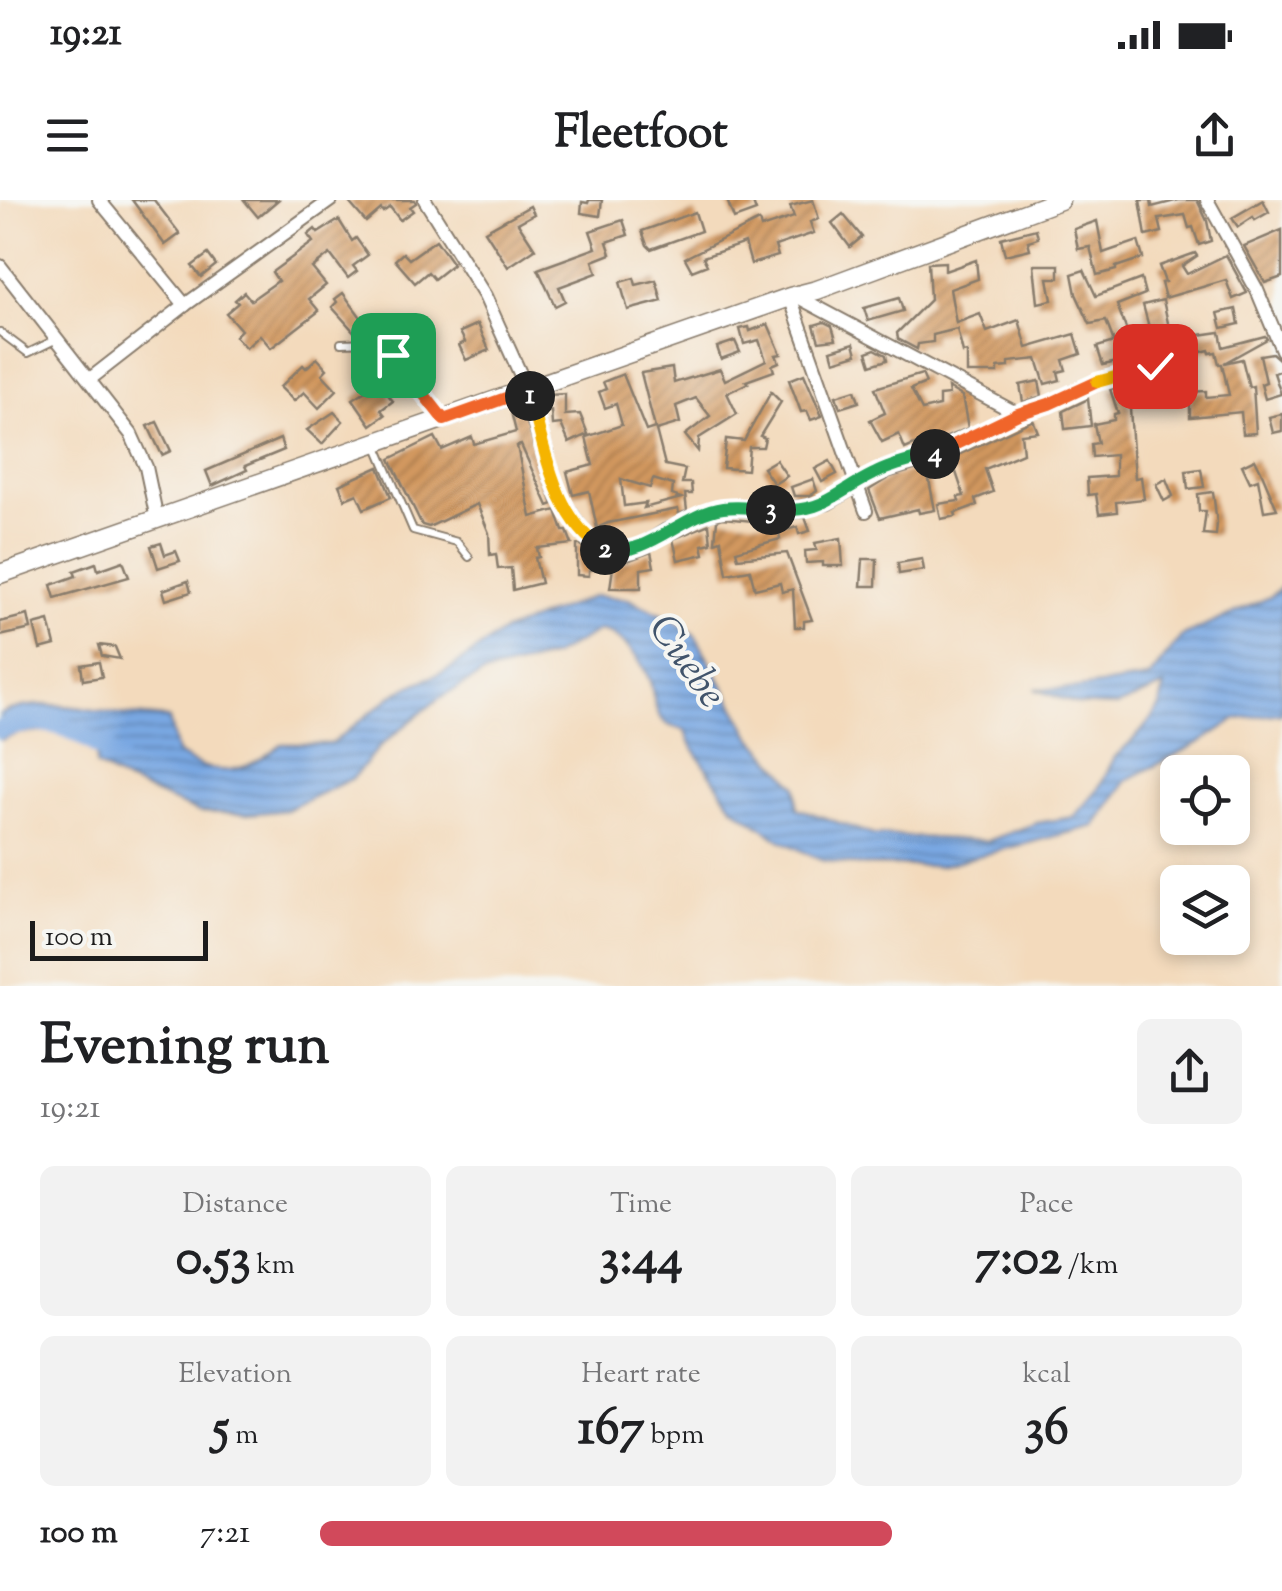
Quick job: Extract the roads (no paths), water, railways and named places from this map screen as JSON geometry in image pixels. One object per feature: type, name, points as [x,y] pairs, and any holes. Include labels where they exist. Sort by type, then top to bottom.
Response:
[{"type":"main road","points":[[0,574],[444,420],[1051,201]]},
{"type":"street","points":[[99,200],[185,306]]},
{"type":"street","points":[[90,379],[331,200]]},
{"type":"street","points":[[425,200],[484,296],[528,390],[558,494],[586,536],[603,550],[623,553],[721,508],[777,510],[828,503],[886,468],[941,452],[1018,414],[1092,384],[1155,366]]},
{"type":"street","points":[[1207,200],[1257,290],[1282,350]]},
{"type":"street","points":[[0,266],[90,379],[140,450],[156,519]]},
{"type":"street","points":[[793,296],[1018,414]]},
{"type":"street","points":[[793,296],[866,510]]},
{"type":"lane","points":[[0,332],[28,353],[58,338]]},
{"type":"lane","points":[[342,343],[370,342],[386,347],[444,420]]},
{"type":"lane","points":[[376,443],[413,530],[456,542],[469,557]]},
{"type":"water","points":[[1282,587],[1282,713],[1236,719],[1176,755],[1160,755],[1160,763],[1127,780],[1095,826],[939,866],[858,865],[821,860],[780,840],[733,807],[685,730],[669,725],[660,716],[650,681],[636,657],[616,637],[600,630],[553,656],[483,674],[438,699],[380,746],[353,778],[286,810],[248,814],[199,812],[96,765],[97,735],[90,729],[20,733],[0,740],[0,714],[29,706],[74,707],[169,719],[177,753],[205,767],[230,770],[255,762],[281,744],[331,744],[397,692],[450,669],[504,631],[595,596],[628,599],[695,635],[751,736],[796,786],[797,808],[873,835],[988,841],[1037,823],[1074,817],[1098,789],[1115,757],[1160,707],[1164,686],[1117,706],[1077,704],[1035,689],[1073,689],[1149,678],[1181,637],[1270,597]]},
{"type":"waterway","name":"Cuebe","points":[[0,729],[35,722],[62,726],[117,757]]}]
